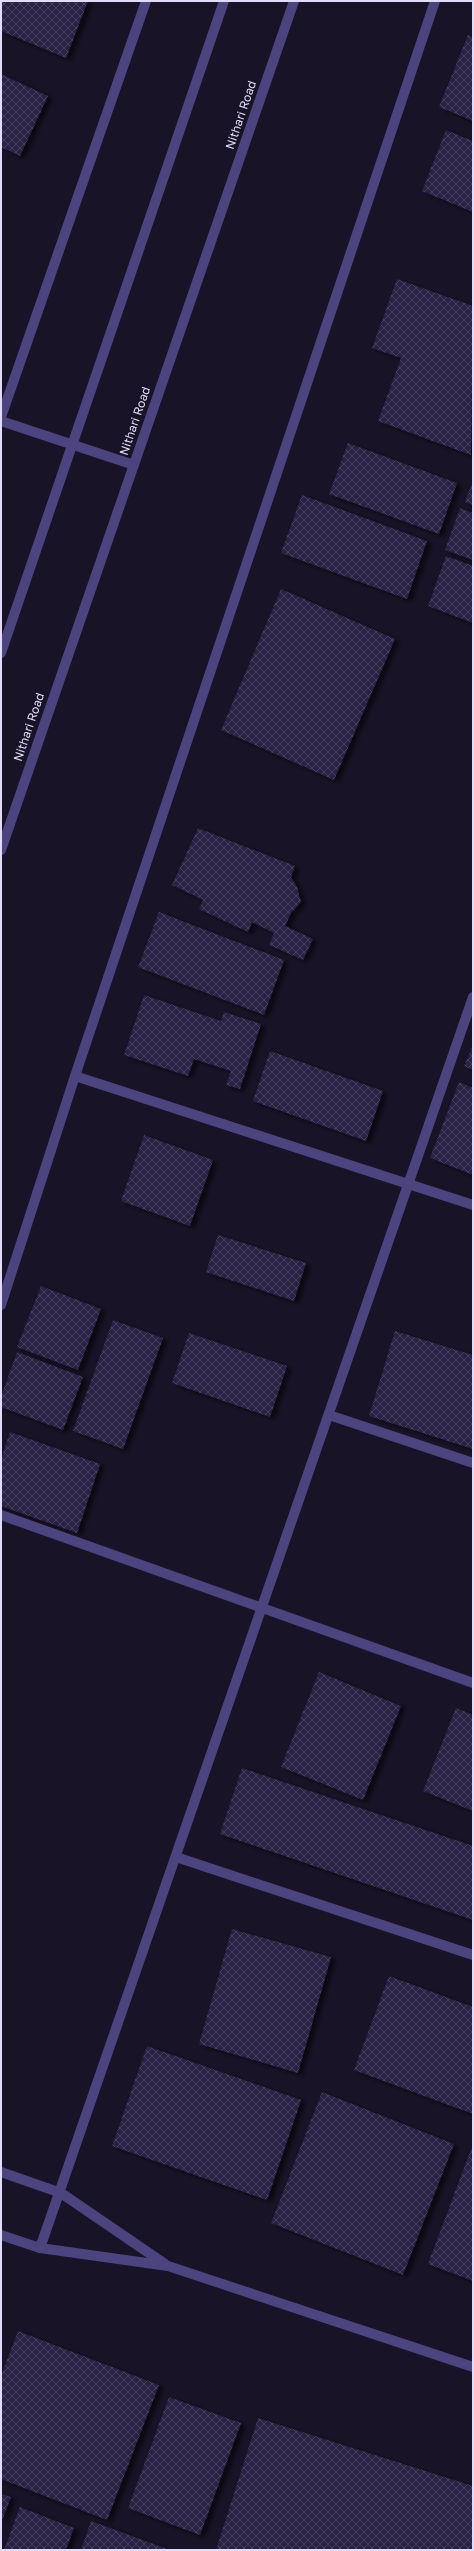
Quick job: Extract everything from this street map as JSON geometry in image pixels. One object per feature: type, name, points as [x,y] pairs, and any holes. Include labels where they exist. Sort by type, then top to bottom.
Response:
[{"type":"street","points":[[1,417],[146,1]]},
{"type":"street","points":[[1,653],[224,1]]},
{"type":"street","name":"Nithari Road","points":[[1,850],[294,1]]},
{"type":"street","points":[[1,1305],[75,1076],[434,1]]},
{"type":"street","points":[[1,421],[134,465]]},
{"type":"street","points":[[40,2248],[61,2193],[260,1607],[329,1416],[473,997]]},
{"type":"street","points":[[75,1076],[473,1205]]},
{"type":"street","points":[[329,1416],[473,1463]]},
{"type":"street","points":[[1,1515],[473,1683]]},
{"type":"street","points":[[176,1857],[473,1955]]},
{"type":"street","points":[[1,2172],[61,2193],[168,2266]]},
{"type":"street","points":[[1,2234],[40,2248],[168,2266],[473,2367]]},
{"type":"building","points":[[1,1],[88,1],[66,58],[1,31]]},
{"type":"building","points":[[468,35],[473,37],[473,121],[439,107]]},
{"type":"building","points":[[1,74],[48,96],[20,156],[1,147]]},
{"type":"building","points":[[446,130],[473,141],[473,212],[422,191]]},
{"type":"building","points":[[397,279],[473,306],[471,455],[378,421],[401,358],[372,348]]},
{"type":"building","points":[[348,443],[457,483],[439,534],[329,494]]},
{"type":"building","points":[[473,480],[473,505],[465,502]]},
{"type":"building","points":[[302,495],[427,541],[407,599],[281,553]]},
{"type":"building","points":[[460,508],[473,513],[473,560],[445,550]]},
{"type":"building","points":[[446,556],[473,566],[473,623],[428,606]]},
{"type":"building","points":[[281,589],[395,639],[334,780],[221,730]]},
{"type":"building","points":[[198,828],[295,866],[291,877],[297,887],[301,902],[291,913],[285,926],[313,939],[303,960],[269,945],[274,933],[252,922],[248,932],[199,909],[203,900],[172,885]]},
{"type":"building","points":[[159,912],[284,960],[264,1015],[138,967]]},
{"type":"building","points":[[144,995],[221,1021],[224,1012],[261,1024],[240,1089],[226,1085],[231,1071],[194,1059],[188,1076],[124,1055]]},
{"type":"building","points":[[473,1045],[473,1070],[464,1066]]},
{"type":"building","points":[[270,1051],[383,1091],[366,1141],[253,1101]]},
{"type":"building","points":[[459,1082],[473,1088],[473,1175],[430,1158]]},
{"type":"building","points":[[144,1135],[213,1160],[190,1226],[121,1201]]},
{"type":"building","points":[[218,1235],[306,1263],[294,1301],[206,1272]]},
{"type":"building","points":[[41,1286],[101,1309],[78,1370],[17,1347]]},
{"type":"building","points":[[113,1320],[163,1338],[123,1449],[73,1431]]},
{"type":"building","points":[[395,1331],[473,1355],[473,1449],[369,1416]]},
{"type":"building","points":[[189,1333],[287,1366],[270,1417],[172,1383]]},
{"type":"building","points":[[17,1352],[83,1377],[63,1430],[1,1407],[1,1397]]},
{"type":"building","points":[[10,1432],[100,1464],[77,1533],[1,1506],[1,1459]]},
{"type":"building","points":[[319,1672],[401,1706],[363,1800],[281,1767]]},
{"type":"building","points":[[456,1708],[473,1715],[473,1811],[423,1791]]},
{"type":"building","points":[[242,1768],[473,1846],[473,1920],[220,1834]]},
{"type":"building","points":[[232,1929],[331,1957],[298,2073],[199,2044]]},
{"type":"building","points":[[389,1976],[473,2007],[473,2114],[354,2070]]},
{"type":"building","points":[[147,2046],[301,2100],[267,2200],[112,2146]]},
{"type":"building","points":[[322,2092],[454,2144],[403,2275],[271,2223]]},
{"type":"building","points":[[473,2144],[473,2281],[428,2264]]},
{"type":"building","points":[[18,2331],[159,2385],[107,2520],[1,2479],[1,2376]]},
{"type":"building","points":[[169,2397],[241,2423],[200,2535],[128,2508]]},
{"type":"building","points":[[258,2418],[473,2486],[473,2550],[216,2550]]},
{"type":"building","points":[[1,2494],[11,2497],[1,2523]]},
{"type":"building","points":[[20,2507],[74,2528],[66,2550],[4,2550]]},
{"type":"building","points":[[91,2521],[170,2550],[81,2550]]}]
